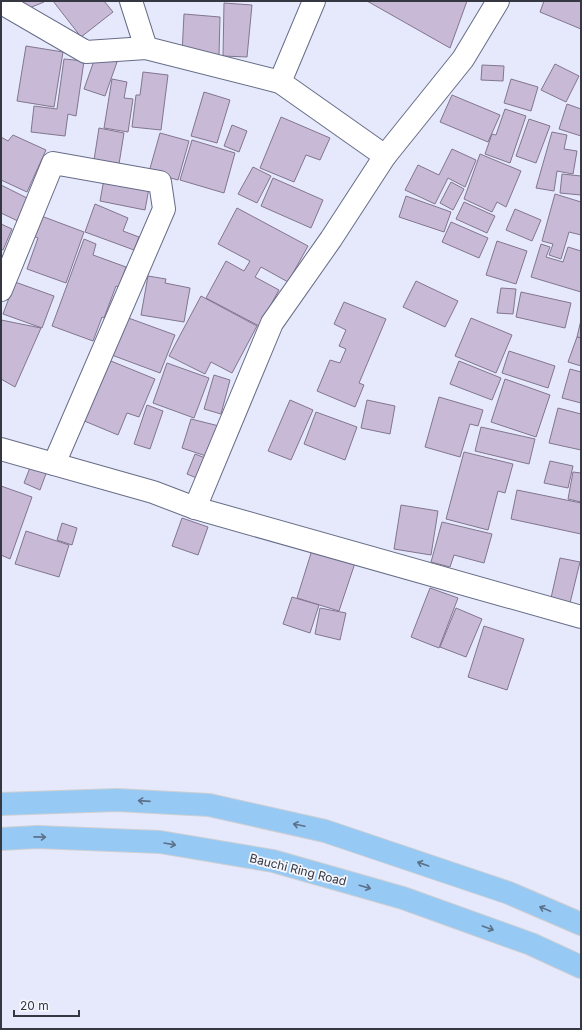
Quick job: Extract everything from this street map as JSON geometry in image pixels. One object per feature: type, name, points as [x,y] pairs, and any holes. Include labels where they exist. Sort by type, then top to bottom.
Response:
[{"type":"main road","points":[[1,804],[116,800],[209,805],[325,831],[509,893],[581,924]]},
{"type":"main road","name":"Bauchi Ring Road","points":[[1,839],[37,837],[160,842],[273,861],[403,898],[531,944],[581,967]]},
{"type":"street","points":[[4,1],[5,5],[86,52],[146,48],[280,82],[385,156]]},
{"type":"street","points":[[131,1],[146,48]]},
{"type":"street","points":[[280,82],[314,1]]},
{"type":"street","points":[[195,508],[272,323],[331,239],[385,156],[463,58],[498,1]]},
{"type":"street","points":[[1,290],[54,163],[160,182],[164,209],[54,464]]},
{"type":"street","points":[[1,449],[153,492],[195,508],[581,617]]},
{"type":"building","points":[[18,1],[44,1],[44,2],[22,11]]},
{"type":"building","points":[[53,1],[104,1],[113,12],[81,37]]},
{"type":"building","points":[[367,1],[467,1],[450,48]]},
{"type":"building","points":[[544,1],[581,1],[581,29],[540,12]]},
{"type":"building","points":[[224,3],[252,5],[247,57],[223,56]]},
{"type":"building","points":[[184,14],[220,17],[219,55],[182,54]]},
{"type":"building","points":[[26,46],[63,52],[54,107],[17,101]]},
{"type":"building","points":[[96,55],[117,62],[105,96],[84,89]]},
{"type":"building","points":[[64,59],[84,61],[76,116],[68,114],[65,136],[31,132],[34,106],[57,109]]},
{"type":"building","points":[[555,64],[579,76],[566,102],[541,90]]},
{"type":"building","points":[[482,65],[504,66],[503,81],[481,80]]},
{"type":"building","points":[[143,72],[168,75],[161,130],[132,127],[136,95],[140,95]]},
{"type":"building","points":[[112,79],[127,82],[124,98],[133,99],[128,132],[104,128]]},
{"type":"building","points":[[511,79],[538,87],[531,111],[504,103]]},
{"type":"building","points":[[204,92],[230,100],[217,143],[191,136]]},
{"type":"building","points":[[452,95],[500,115],[488,142],[440,122]]},
{"type":"building","points":[[567,104],[581,109],[581,136],[559,129]]},
{"type":"building","points":[[505,109],[526,116],[510,163],[485,154],[492,134],[496,135]]},
{"type":"building","points":[[281,117],[330,138],[320,160],[306,155],[294,182],[260,168]]},
{"type":"building","points":[[529,119],[550,126],[536,163],[516,156]]},
{"type":"building","points":[[232,125],[247,131],[239,152],[224,146]]},
{"type":"building","points":[[99,128],[124,133],[119,164],[94,160]]},
{"type":"building","points":[[552,132],[567,135],[564,149],[577,151],[573,174],[557,171],[554,191],[536,188]]},
{"type":"building","points":[[160,133],[189,141],[178,180],[149,172]]},
{"type":"building","points":[[13,135],[46,150],[27,192],[1,180],[1,137],[8,141]]},
{"type":"building","points":[[192,140],[235,153],[224,193],[180,180]]},
{"type":"building","points":[[452,149],[476,160],[465,187],[448,178],[435,204],[405,190],[418,165],[439,175]]},
{"type":"building","points":[[480,154],[521,171],[506,207],[497,202],[492,212],[464,199]]},
{"type":"building","points":[[253,167],[271,176],[257,203],[238,194]]},
{"type":"building","points":[[562,174],[581,176],[581,195],[560,193]]},
{"type":"building","points":[[273,178],[323,200],[311,228],[261,206]]},
{"type":"building","points":[[104,179],[149,188],[145,210],[100,201]]},
{"type":"building","points":[[451,182],[464,189],[453,210],[440,203]]},
{"type":"building","points":[[1,185],[27,198],[22,223],[1,213]]},
{"type":"building","points":[[555,194],[581,202],[581,235],[569,232],[561,259],[549,255],[553,244],[542,241]]},
{"type":"building","points":[[406,196],[451,212],[444,232],[399,217]]},
{"type":"building","points":[[464,202],[495,216],[487,233],[456,219]]},
{"type":"building","points":[[95,204],[128,218],[123,231],[139,237],[134,250],[85,232]]},
{"type":"building","points":[[237,208],[308,246],[288,282],[261,267],[255,277],[279,290],[259,326],[206,298],[226,261],[244,271],[250,261],[218,244]]},
{"type":"building","points":[[515,209],[541,220],[532,241],[506,230]]},
{"type":"building","points":[[36,214],[84,232],[66,283],[27,269],[38,238],[29,234]]},
{"type":"building","points":[[451,222],[488,238],[479,258],[442,242]]},
{"type":"building","points":[[1,224],[12,229],[3,250],[1,249]]},
{"type":"building","points":[[84,239],[96,244],[93,255],[126,267],[119,287],[116,286],[104,318],[102,317],[93,341],[52,326]]},
{"type":"building","points":[[497,241],[527,251],[516,284],[486,275]]},
{"type":"building","points":[[541,244],[550,247],[546,257],[563,262],[568,247],[581,251],[581,292],[531,277]]},
{"type":"building","points":[[148,276],[166,279],[165,283],[190,288],[184,322],[141,315]]},
{"type":"building","points":[[416,281],[458,301],[445,327],[403,307]]},
{"type":"building","points":[[15,282],[54,296],[42,328],[3,314]]},
{"type":"building","points":[[501,288],[516,289],[513,314],[497,313]]},
{"type":"building","points":[[521,292],[571,303],[565,328],[516,317]]},
{"type":"building","points":[[201,296],[257,326],[232,373],[211,362],[205,374],[169,356]]},
{"type":"building","points":[[344,302],[386,319],[359,383],[364,385],[355,407],[317,391],[330,360],[340,363],[346,349],[339,346],[346,330],[334,324]]},
{"type":"building","points":[[123,316],[175,335],[160,373],[109,354]]},
{"type":"building","points":[[471,318],[512,335],[496,373],[455,356]]},
{"type":"building","points":[[1,320],[41,328],[15,387],[1,379]]},
{"type":"building","points":[[581,320],[581,338],[577,337]]},
{"type":"building","points":[[577,337],[581,338],[581,366],[568,362]]},
{"type":"building","points":[[509,351],[555,366],[548,388],[502,373]]},
{"type":"building","points":[[106,359],[155,379],[139,417],[127,413],[118,435],[82,420]]},
{"type":"building","points":[[459,361],[501,378],[492,400],[450,384]]},
{"type":"building","points":[[167,363],[209,378],[194,418],[153,403]]},
{"type":"building","points":[[570,369],[581,372],[581,403],[562,398]]},
{"type":"building","points":[[214,375],[230,380],[221,414],[204,409]]},
{"type":"building","points":[[505,379],[550,395],[536,437],[491,422]]},
{"type":"building","points":[[439,397],[483,410],[478,426],[470,424],[460,457],[425,447]]},
{"type":"building","points":[[290,400],[313,410],[291,460],[268,451]]},
{"type":"building","points":[[367,400],[395,406],[390,434],[361,428]]},
{"type":"building","points":[[147,405],[163,411],[150,449],[134,444]]},
{"type":"building","points":[[558,408],[581,414],[581,450],[549,443]]},
{"type":"building","points":[[316,412],[357,427],[345,460],[304,444]]},
{"type":"building","points":[[191,419],[219,426],[209,457],[182,448]]},
{"type":"building","points":[[481,427],[535,439],[529,464],[475,451]]},
{"type":"building","points":[[464,452],[513,464],[505,493],[498,491],[488,530],[446,519]]},
{"type":"building","points":[[195,454],[208,459],[199,479],[187,474]]},
{"type":"building","points":[[550,461],[573,466],[568,488],[544,483]]},
{"type":"building","points":[[31,465],[47,471],[40,490],[24,483]]},
{"type":"building","points":[[573,472],[581,473],[581,502],[568,499]]},
{"type":"building","points":[[1,486],[32,497],[10,559],[1,555]]},
{"type":"building","points":[[517,490],[581,503],[581,534],[511,519]]},
{"type":"building","points":[[401,505],[438,511],[431,555],[394,549]]},
{"type":"building","points":[[182,518],[208,527],[198,555],[172,546]]},
{"type":"building","points":[[442,522],[492,534],[484,563],[454,555],[450,567],[431,562]]},
{"type":"building","points":[[62,523],[77,528],[72,545],[57,540]]},
{"type":"building","points":[[26,531],[69,545],[59,577],[15,564]]},
{"type":"building","points":[[312,550],[355,563],[339,611],[297,598]]},
{"type":"building","points":[[560,558],[580,562],[570,603],[551,598]]},
{"type":"building","points":[[430,588],[458,598],[439,648],[411,637]]},
{"type":"building","points":[[292,597],[319,605],[310,633],[283,624]]},
{"type":"building","points":[[320,608],[346,613],[340,640],[315,634]]},
{"type":"building","points":[[456,608],[482,619],[466,657],[440,647]]},
{"type":"building","points":[[484,626],[524,639],[507,690],[468,677]]}]
